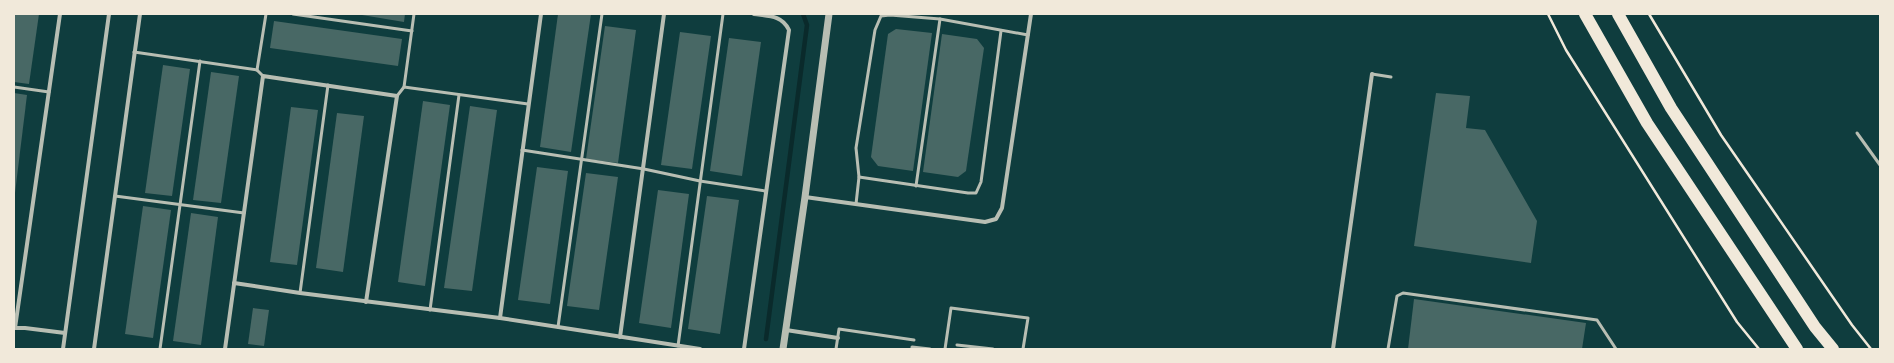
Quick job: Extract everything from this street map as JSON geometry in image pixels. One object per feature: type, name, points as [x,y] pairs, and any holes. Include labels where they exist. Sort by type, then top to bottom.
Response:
[{"type":"highway","points":[[1585,14],[1647,123],[1797,349]]},
{"type":"highway","points":[[1618,14],[1671,108],[1815,327],[1833,349]]},
{"type":"street","points":[[60,14],[14,328],[65,333]]},
{"type":"street","points":[[63,349],[109,14]]},
{"type":"street","points":[[94,349],[140,14]]},
{"type":"street","points":[[500,318],[541,14]]},
{"type":"street","points":[[620,336],[664,14]]},
{"type":"street","points":[[744,349],[788,30],[785,22],[777,17],[754,14]]},
{"type":"street","points":[[783,349],[829,14]]},
{"type":"street","points":[[805,197],[985,222],[996,219],[1002,208],[1031,14]]},
{"type":"street","points":[[1333,349],[1372,74]]},
{"type":"street","points":[[225,349],[263,76],[397,96],[366,302]]},
{"type":"street","points":[[234,283],[366,302],[500,318],[700,349]]},
{"type":"street","points":[[786,330],[838,338]]},
{"type":"lane","points":[[257,70],[266,14]]},
{"type":"lane","points":[[293,14],[412,31]]},
{"type":"lane","points":[[397,96],[404,87],[414,14]]},
{"type":"lane","points":[[558,327],[580,160],[602,14]]},
{"type":"lane","points":[[678,346],[723,14]]},
{"type":"lane","points":[[856,204],[859,176],[856,163],[856,148],[875,30],[881,16],[890,15],[940,19],[1028,35]]},
{"type":"lane","points":[[916,186],[940,19]]},
{"type":"lane","points":[[859,176],[916,186],[976,193],[981,182],[1001,31]]},
{"type":"lane","points":[[134,52],[257,70],[263,76]]},
{"type":"lane","points":[[160,349],[200,61]]},
{"type":"lane","points":[[1372,74],[1392,77]]},
{"type":"lane","points":[[300,293],[328,86]]},
{"type":"lane","points":[[14,87],[49,92]]},
{"type":"lane","points":[[404,87],[528,104]]},
{"type":"lane","points":[[430,310],[459,95]]},
{"type":"lane","points":[[1857,133],[1880,165]]},
{"type":"lane","points":[[522,150],[644,169],[700,181],[765,191]]},
{"type":"lane","points":[[115,196],[244,213]]},
{"type":"lane","points":[[1388,349],[1397,296],[1403,293],[1597,320],[1616,349]]},
{"type":"lane","points":[[945,349],[951,308],[1028,318],[1023,349]]},
{"type":"lane","points":[[836,349],[839,329],[914,340]]},
{"type":"lane","points":[[957,345],[993,349]]},
{"type":"lane","points":[[912,349],[912,347],[930,349]]},
{"type":"path","points":[[1548,14],[1566,50],[1737,322],[1758,349]]},
{"type":"path","points":[[1649,14],[1721,135],[1848,319],[1871,349]]},
{"type":"building","points":[[14,14],[39,14],[29,84],[14,82]]},
{"type":"building","points":[[356,14],[405,14],[404,22]]},
{"type":"building","points":[[558,14],[591,14],[571,152],[540,147]]},
{"type":"building","points":[[274,21],[402,39],[398,66],[270,48]]},
{"type":"building","points":[[605,26],[636,30],[618,163],[586,159]]},
{"type":"building","points":[[896,29],[932,33],[913,171],[878,166],[871,157],[888,34]]},
{"type":"building","points":[[680,32],[711,36],[692,169],[661,165]]},
{"type":"building","points":[[942,34],[977,39],[984,48],[966,171],[958,177],[923,172]]},
{"type":"building","points":[[729,38],[761,42],[742,176],[710,171]]},
{"type":"building","points":[[163,65],[190,69],[172,196],[145,193]]},
{"type":"building","points":[[211,72],[239,76],[221,203],[193,200]]},
{"type":"building","points":[[14,93],[27,95],[15,193],[14,193]]},
{"type":"building","points":[[1436,93],[1470,96],[1466,128],[1485,130],[1537,221],[1531,263],[1414,246]]},
{"type":"building","points":[[423,101],[450,105],[425,286],[398,282]]},
{"type":"building","points":[[470,106],[497,110],[472,291],[444,288]]},
{"type":"building","points":[[291,107],[318,110],[297,265],[270,262]]},
{"type":"building","points":[[337,113],[364,116],[343,272],[316,268]]},
{"type":"building","points":[[537,167],[568,171],[550,304],[518,300]]},
{"type":"building","points":[[586,173],[618,177],[599,310],[567,306]]},
{"type":"building","points":[[658,190],[689,194],[671,328],[639,323]]},
{"type":"building","points":[[707,196],[739,200],[720,334],[688,329]]},
{"type":"building","points":[[143,206],[171,210],[153,338],[125,334]]},
{"type":"building","points":[[191,213],[218,217],[201,345],[173,341]]},
{"type":"building","points":[[1414,299],[1586,323],[1582,349],[1408,349]]},
{"type":"building","points":[[253,308],[269,310],[264,346],[248,344]]},
{"type":"waterway","points":[[766,339],[807,25],[803,14]]}]
